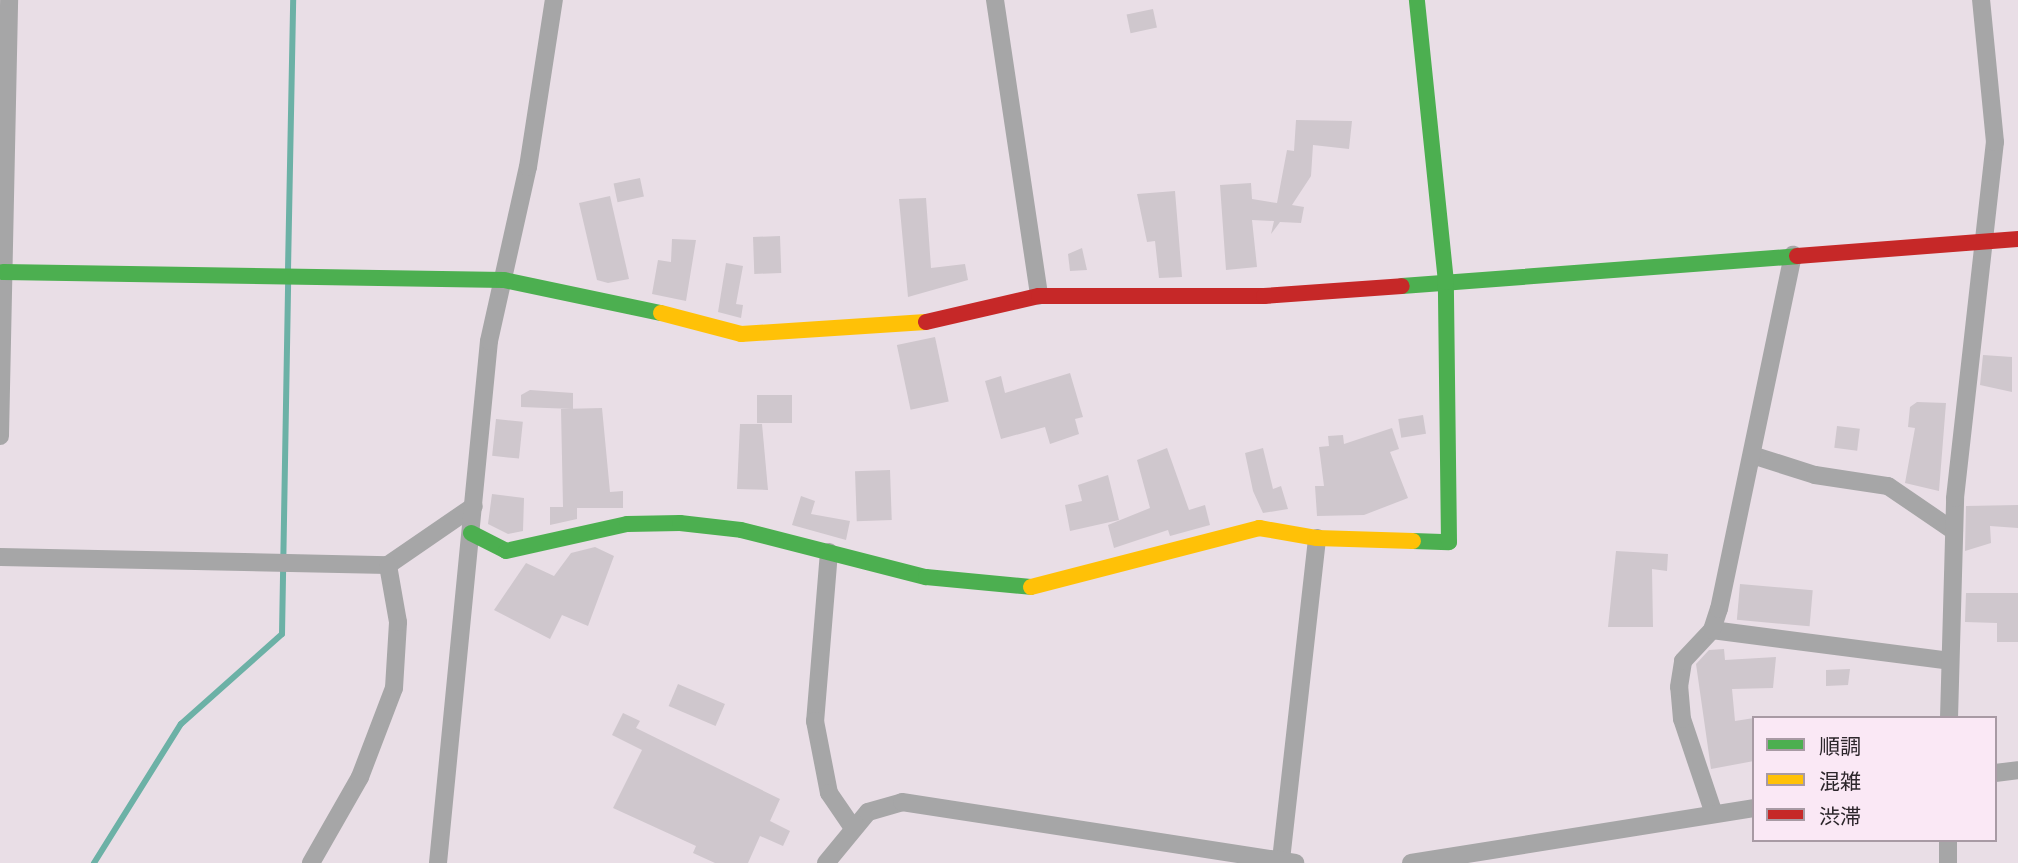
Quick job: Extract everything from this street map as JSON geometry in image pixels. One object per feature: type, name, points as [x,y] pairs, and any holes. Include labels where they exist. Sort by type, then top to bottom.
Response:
[{"type":"street","points":[[0,436],[9,0]]},
{"type":"street","points":[[438,863],[489,341],[504,281],[554,0]]},
{"type":"street","points":[[995,0],[1039,296]]},
{"type":"street","points":[[471,533],[506,551],[627,524],[680,523],[829,552],[926,577],[1043,588],[1259,528],[1317,538],[1449,542],[1446,282],[1417,0]]},
{"type":"street","points":[[1949,716],[1954,531],[1988,240],[1994,88],[1981,0]]},
{"type":"street","points":[[3,272],[504,281],[593,295],[741,334],[913,325],[1039,296],[1264,296],[2018,239]]},
{"type":"street","points":[[1714,814],[1682,719],[1679,687],[1683,661],[1712,630],[1752,455],[1793,255]]},
{"type":"street","points":[[1752,455],[1815,475],[1888,486],[1954,531]]},
{"type":"street","points":[[0,557],[388,565],[474,506]]},
{"type":"street","points":[[825,863],[853,828],[876,807],[902,802],[1288,862],[1317,538]]},
{"type":"street","points":[[829,552],[815,721],[828,793],[853,828]]},
{"type":"street","points":[[311,863],[360,777],[394,688],[398,622],[388,565]]},
{"type":"street","points":[[1712,630],[1950,661]]},
{"type":"street","points":[[1997,773],[2018,770]]},
{"type":"street","points":[[1411,863],[1752,808]]},
{"type":"street","points":[[1948,842],[1948,863]]},
{"type":"building","points":[[1153,9],[1157,28],[1131,33],[1127,15]]},
{"type":"building","points":[[1296,120],[1352,121],[1349,149],[1313,145],[1311,176],[1292,205],[1304,207],[1301,223],[1280,222],[1271,234],[1274,221],[1252,220],[1257,267],[1226,270],[1220,185],[1251,183],[1252,199],[1277,203],[1287,150],[1294,151]]},
{"type":"building","points":[[640,178],[644,197],[618,202],[614,184]]},
{"type":"building","points":[[1175,191],[1182,277],[1159,278],[1155,241],[1147,242],[1137,194]]},
{"type":"building","points":[[610,196],[629,279],[608,283],[597,280],[579,203]]},
{"type":"building","points":[[926,198],[931,268],[965,264],[968,280],[908,297],[899,199]]},
{"type":"building","points":[[780,236],[781,273],[754,274],[753,237]]},
{"type":"building","points":[[672,239],[696,240],[686,301],[652,294],[658,260],[671,262]]},
{"type":"building","points":[[1082,248],[1087,270],[1070,271],[1068,254]]},
{"type":"building","points":[[726,263],[743,266],[736,304],[743,305],[741,318],[718,312]]},
{"type":"building","points":[[935,337],[949,402],[911,410],[897,345]]},
{"type":"building","points":[[1983,355],[2012,357],[2012,392],[1980,385]]},
{"type":"building","points":[[1070,373],[1083,417],[1075,419],[1079,434],[1050,444],[1045,427],[1001,439],[985,381],[1001,376],[1005,393]]},
{"type":"building","points":[[530,390],[573,393],[573,409],[521,407],[521,395]]},
{"type":"building","points":[[757,395],[792,395],[792,423],[757,423]]},
{"type":"building","points":[[1917,402],[1946,403],[1939,491],[1905,483],[1915,428],[1908,427],[1910,407]]},
{"type":"building","points":[[602,408],[610,492],[623,491],[623,508],[577,508],[577,519],[550,525],[550,507],[563,507],[561,409]]},
{"type":"building","points":[[1423,415],[1426,434],[1401,438],[1398,419]]},
{"type":"building","points":[[496,419],[523,422],[519,459],[492,456]]},
{"type":"building","points":[[740,424],[762,424],[768,490],[737,489]]},
{"type":"building","points":[[1837,426],[1860,429],[1857,451],[1834,448]]},
{"type":"building","points":[[1392,428],[1399,449],[1390,452],[1408,498],[1364,515],[1317,516],[1315,486],[1324,486],[1319,447],[1329,446],[1328,436],[1343,435],[1344,444]]},
{"type":"building","points":[[1167,448],[1189,510],[1205,505],[1210,525],[1170,536],[1168,530],[1114,548],[1108,525],[1150,508],[1137,460]]},
{"type":"building","points":[[1263,448],[1273,489],[1281,486],[1288,509],[1263,513],[1253,491],[1245,453]]},
{"type":"building","points":[[890,470],[892,520],[857,521],[855,471]]},
{"type":"building","points":[[1108,475],[1119,520],[1070,531],[1065,505],[1082,501],[1078,485]]},
{"type":"building","points":[[492,494],[524,498],[523,531],[508,534],[488,524]]},
{"type":"building","points":[[801,496],[815,501],[811,514],[850,521],[846,540],[792,525]]},
{"type":"building","points":[[2018,505],[2018,528],[1990,526],[1991,543],[1965,551],[1966,506]]},
{"type":"building","points":[[595,547],[614,556],[588,626],[562,615],[550,639],[494,610],[526,563],[554,576],[571,553]]},
{"type":"building","points":[[1616,551],[1668,554],[1667,571],[1652,569],[1653,627],[1608,627]]},
{"type":"building","points":[[1740,584],[1813,590],[1810,626],[1737,620]]},
{"type":"building","points":[[1966,593],[2018,593],[2018,642],[1997,642],[1997,623],[1965,622]]},
{"type":"building","points":[[1724,649],[1725,660],[1776,657],[1773,688],[1732,689],[1735,721],[1752,718],[1752,761],[1711,769],[1696,664],[1709,650]]},
{"type":"building","points":[[1850,669],[1848,685],[1826,686],[1826,670]]},
{"type":"building","points":[[678,684],[725,704],[716,726],[669,706]]},
{"type":"building","points":[[623,713],[640,721],[636,728],[780,799],[770,821],[790,831],[783,846],[760,836],[748,863],[715,863],[693,853],[696,846],[613,808],[642,750],[612,735]]},
{"type":"waterway","points":[[288,270],[293,0]]},
{"type":"waterway","points":[[94,863],[181,724],[282,634],[288,281]]},
{"type":"traffic: fast","points":[[1413,541],[1449,542],[1446,282],[1417,0]]},
{"type":"traffic: fast","points":[[1402,286],[1797,256]]},
{"type":"traffic: fast","points":[[3,272],[504,280],[661,313]]},
{"type":"traffic: fast","points":[[471,533],[506,551],[627,524],[680,523],[741,530],[926,577],[1031,587]]},
{"type":"traffic: slow","points":[[661,313],[741,334],[926,322]]},
{"type":"traffic: slow","points":[[1031,587],[1259,528],[1317,538],[1413,541]]},
{"type":"traffic: jam","points":[[1797,256],[2018,239]]},
{"type":"traffic: jam","points":[[926,322],[1039,296],[1264,296],[1402,286]]}]
